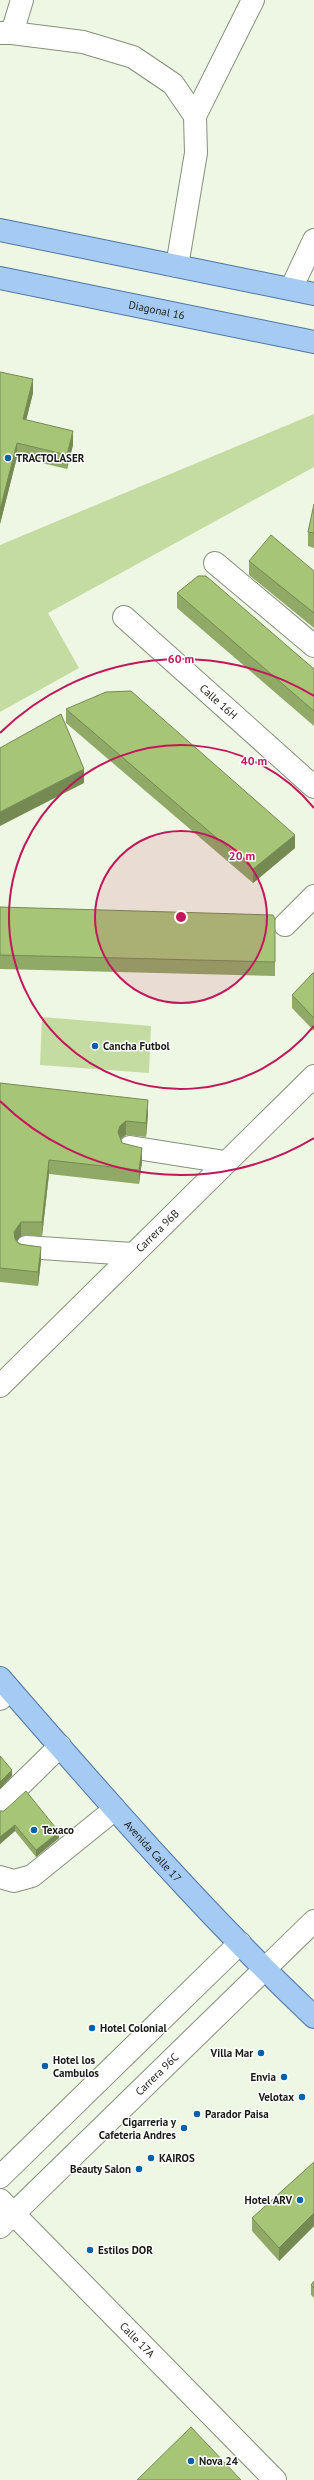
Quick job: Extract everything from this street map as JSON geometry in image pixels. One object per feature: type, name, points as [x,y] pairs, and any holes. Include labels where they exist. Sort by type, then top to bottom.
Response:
[{"type":"main road","points":[[0,230],[314,294]]},
{"type":"main road","name":"Diagonal 16","points":[[0,278],[314,342]]},
{"type":"main road","name":"Avenida Calle 17","points":[[3,1689],[60,1746],[115,1809],[240,1943],[314,2017]]},
{"type":"street","points":[[22,0],[6,33],[83,42],[133,58],[173,84],[195,116]]},
{"type":"street","points":[[177,266],[196,153],[195,116],[253,0]]},
{"type":"street","points":[[291,289],[314,240]]},
{"type":"street","points":[[215,563],[314,646]]},
{"type":"street","name":"Calle 16H","points":[[124,617],[314,787]]},
{"type":"street","points":[[285,925],[314,896]]},
{"type":"street","name":"Carrera 96B","points":[[0,1386],[314,1076]]},
{"type":"street","points":[[130,1147],[226,1162]]},
{"type":"street","points":[[26,1248],[132,1254]]},
{"type":"street","points":[[0,1805],[60,1746]]},
{"type":"street","points":[[0,1877],[14,1881],[32,1876],[115,1809]]},
{"type":"street","name":"Carrera 96C","points":[[5,2214],[314,1921]]},
{"type":"street","points":[[0,2177],[240,1943]]},
{"type":"street","name":"Calle 17A","points":[[5,2214],[275,2480]]},
{"type":"green space","points":[[314,414],[314,467],[48,613],[79,668],[0,712],[0,545]]},
{"type":"green space","name":"Cancha Futbol","points":[[42,1017],[151,1026],[149,1073],[40,1065]]},
{"type":"building","points":[[0,372],[33,379],[23,419],[73,431],[67,455],[17,443],[0,510]]},
{"type":"building","points":[[314,504],[314,533],[308,532]]},
{"type":"building","points":[[271,535],[314,571],[314,613],[249,561]]},
{"type":"building","points":[[198,576],[206,576],[314,669],[314,711],[177,593]]},
{"type":"building","points":[[131,691],[295,835],[253,869],[66,709],[106,692]]},
{"type":"building","points":[[61,714],[84,769],[0,812],[0,748]]},
{"type":"building","points":[[0,907],[273,915],[275,919],[275,962],[0,955]]},
{"type":"building","points":[[314,972],[314,1018],[292,995]]},
{"type":"building","points":[[0,1083],[148,1100],[146,1123],[126,1121],[120,1126],[118,1132],[122,1143],[142,1148],[139,1170],[49,1160],[42,1222],[21,1222],[14,1232],[15,1239],[19,1244],[41,1247],[38,1272],[0,1268]]},
{"type":"building","points":[[0,1756],[12,1770],[0,1782]]},
{"type":"building","name":"Texaco","points":[[26,1791],[59,1832],[36,1850],[15,1825],[0,1837],[0,1811],[4,1811]]},
{"type":"building","name":"Hotel ARV","points":[[314,2162],[314,2213],[279,2248],[252,2218]]},
{"type":"building","points":[[314,2281],[314,2288],[311,2285]]},
{"type":"building","points":[[191,2427],[241,2480],[137,2480]]},
{"type":"place","name":"TRACTOLASER","points":[[8,458]]},
{"type":"place","name":"Cancha Futbol","points":[[95,1046]]},
{"type":"place","name":"Texaco","points":[[34,1830]]},
{"type":"place","name":"Hotel Colonial","points":[[92,2028]]},
{"type":"place","name":"Villa Mar","points":[[261,2053]]},
{"type":"place","name":"Hotel los Cambulos","points":[[45,2066]]},
{"type":"place","name":"Envia","points":[[284,2077]]},
{"type":"place","name":"Velotax","points":[[302,2097]]},
{"type":"place","name":"Parador Paisa","points":[[197,2114]]},
{"type":"place","name":"Cigarreria y Cafeteria Andres","points":[[184,2128]]},
{"type":"place","name":"KAIROS","points":[[151,2158]]},
{"type":"place","name":"Beauty Salon","points":[[139,2169]]},
{"type":"place","name":"Hotel ARV","points":[[300,2200]]},
{"type":"place","name":"Estilos DOR","points":[[90,2250]]},
{"type":"place","name":"Nova 24","points":[[191,2461]]}]
